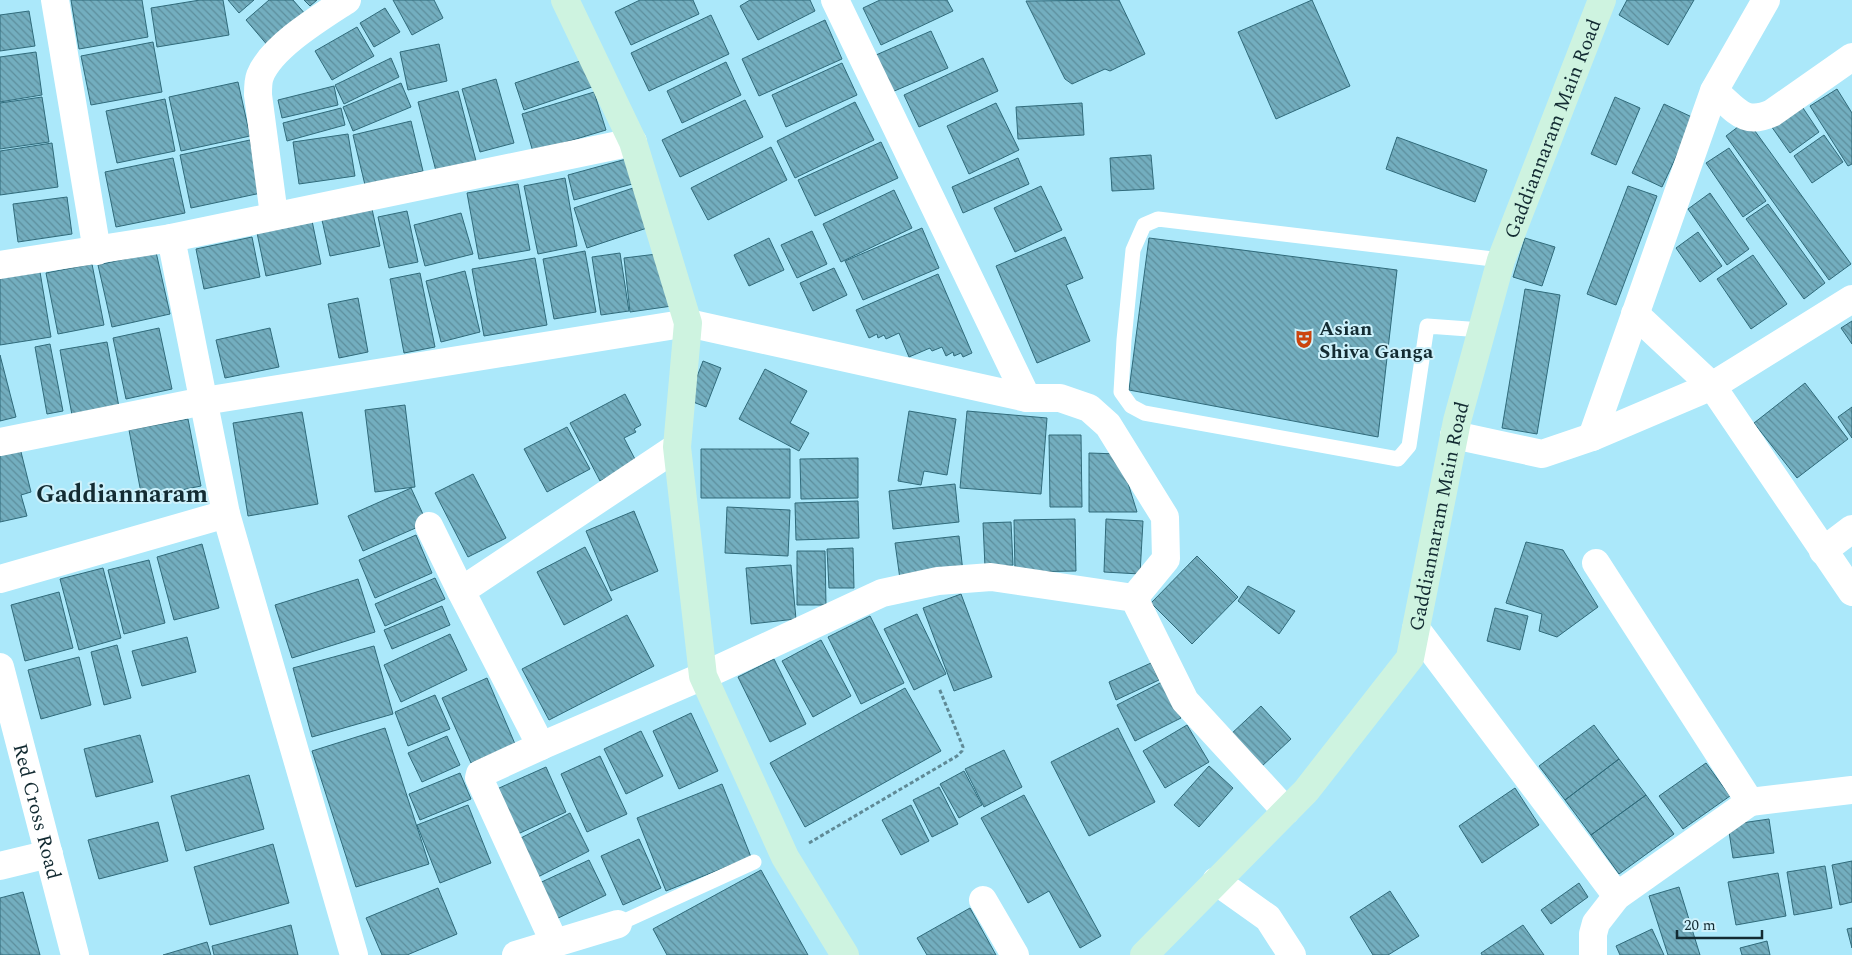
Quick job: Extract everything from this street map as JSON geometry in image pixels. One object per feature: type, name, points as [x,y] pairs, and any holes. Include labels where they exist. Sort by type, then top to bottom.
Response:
[{"type":"main road","points":[[565,0],[633,142],[688,323],[677,447],[703,676],[785,858],[845,955]]},
{"type":"main road","name":"Gaddiannaram Main Road","points":[[1144,955],[1306,791],[1410,658],[1454,435],[1501,260],[1602,0]]},
{"type":"street","points":[[55,0],[97,250]]},
{"type":"street","points":[[274,216],[258,95],[259,76],[270,58],[301,31],[346,0]]},
{"type":"street","points":[[835,0],[1027,398]]},
{"type":"street","points":[[1592,437],[1714,91],[1766,0]]},
{"type":"street","points":[[1714,91],[1744,117],[1759,119],[1772,113],[1852,56]]},
{"type":"street","points":[[0,265],[171,238],[633,142]]},
{"type":"street","points":[[171,238],[226,514],[354,955]]},
{"type":"street","points":[[1454,435],[1542,454],[1592,437],[1712,386],[1852,299]]},
{"type":"street","points":[[1635,314],[1712,386],[1852,592]]},
{"type":"street","points":[[0,442],[204,400],[688,323],[1027,398],[1060,398],[1089,408],[1108,425],[1165,517],[1166,559],[1134,598]]},
{"type":"street","points":[[461,591],[677,447]]},
{"type":"street","points":[[0,579],[226,514]]},
{"type":"street","points":[[429,526],[541,746]]},
{"type":"street","points":[[1823,551],[1852,529]]},
{"type":"street","points":[[1596,563],[1750,802]]},
{"type":"street","points":[[555,944],[479,778],[484,771],[703,676],[882,593],[938,581],[990,577],[1134,598]]},
{"type":"street","points":[[1134,598],[1185,701],[1286,810]]},
{"type":"street","points":[[1416,629],[1617,896]]},
{"type":"street","name":"Red Cross Road","points":[[0,667],[75,955]]},
{"type":"street","points":[[1593,955],[1593,934],[1596,923],[1617,896],[1750,802],[1852,790]]},
{"type":"street","points":[[0,866],[49,854]]},
{"type":"street","points":[[1216,881],[1268,918],[1292,955]]},
{"type":"street","points":[[983,900],[1015,955]]},
{"type":"street","points":[[516,955],[618,924]]},
{"type":"lane","points":[[1482,330],[1428,326],[1409,446],[1398,459],[1144,413],[1131,406],[1122,392],[1124,340],[1133,250],[1144,225],[1158,219],[1501,260]]},
{"type":"lane","points":[[618,924],[754,862]]},
{"type":"path","points":[[785,858],[957,756],[962,751],[963,747],[939,688]]},
{"type":"building","points":[[71,0],[142,0],[148,37],[79,49]]},
{"type":"building","points":[[200,0],[223,0],[229,35],[157,47],[151,8]]},
{"type":"building","points":[[228,0],[254,0],[239,13]]},
{"type":"building","points":[[269,0],[293,0],[306,15],[269,47],[246,20]]},
{"type":"building","points":[[304,0],[317,0],[310,6]]},
{"type":"building","points":[[393,0],[434,0],[443,18],[412,35]]},
{"type":"building","points":[[640,0],[693,0],[699,14],[631,45],[615,12]]},
{"type":"building","points":[[750,0],[810,0],[815,11],[758,40],[740,6]]},
{"type":"building","points":[[880,0],[947,0],[953,11],[881,45],[863,8]]},
{"type":"building","points":[[1119,0],[1145,54],[1110,71],[1105,69],[1072,84],[1065,79],[1026,1]]},
{"type":"building","points":[[1312,0],[1350,86],[1276,119],[1238,32]]},
{"type":"building","points":[[1627,0],[1694,0],[1668,45],[1619,15]]},
{"type":"building","points":[[385,8],[400,32],[374,47],[360,23]]},
{"type":"building","points":[[29,11],[35,46],[0,51],[0,15]]},
{"type":"building","points":[[711,15],[729,54],[649,91],[631,53]]},
{"type":"building","points":[[825,20],[842,59],[759,96],[742,59]]},
{"type":"building","points":[[357,27],[374,56],[332,80],[315,51]]},
{"type":"building","points":[[931,31],[948,68],[892,92],[876,55]]},
{"type":"building","points":[[153,42],[162,92],[91,105],[81,56]]},
{"type":"building","points":[[439,44],[447,81],[408,90],[400,52]]},
{"type":"building","points":[[36,52],[42,95],[0,102],[0,57]]},
{"type":"building","points":[[391,58],[399,77],[344,104],[335,85]]},
{"type":"building","points":[[983,58],[998,91],[919,127],[904,95]]},
{"type":"building","points":[[583,60],[592,87],[524,110],[515,83]]},
{"type":"building","points":[[726,62],[741,95],[682,123],[667,91]]},
{"type":"building","points":[[842,63],[857,95],[786,127],[772,95]]},
{"type":"building","points":[[496,79],[514,143],[480,152],[462,89]]},
{"type":"building","points":[[238,82],[250,136],[181,151],[169,97]]},
{"type":"building","points":[[401,83],[411,107],[353,131],[343,107]]},
{"type":"building","points":[[334,86],[338,105],[282,118],[278,100]]},
{"type":"building","points":[[1837,89],[1852,113],[1852,164],[1848,166],[1810,106]]},
{"type":"building","points":[[458,91],[476,161],[436,171],[418,102]]},
{"type":"building","points":[[594,92],[606,130],[533,152],[522,114]]},
{"type":"building","points":[[42,97],[49,142],[0,149],[0,103]]},
{"type":"building","points":[[1615,97],[1640,108],[1616,165],[1591,154]]},
{"type":"building","points":[[165,99],[175,151],[117,163],[106,111]]},
{"type":"building","points":[[745,100],[763,137],[680,177],[662,140]]},
{"type":"building","points":[[855,102],[874,140],[795,178],[777,141]]},
{"type":"building","points":[[1799,102],[1819,132],[1790,153],[1769,123]]},
{"type":"building","points":[[996,103],[1019,150],[969,174],[947,126]]},
{"type":"building","points":[[1082,103],[1084,135],[1018,139],[1016,107]]},
{"type":"building","points":[[1664,104],[1694,118],[1662,187],[1632,173]]},
{"type":"building","points":[[341,108],[345,125],[287,141],[283,123]]},
{"type":"building","points":[[1747,120],[1851,264],[1829,280],[1726,136]]},
{"type":"building","points":[[411,121],[423,171],[365,185],[353,135]]},
{"type":"building","points":[[348,134],[355,176],[299,184],[293,142]]},
{"type":"building","points":[[1824,135],[1843,162],[1812,183],[1794,156]]},
{"type":"building","points":[[1397,137],[1487,170],[1475,202],[1386,169]]},
{"type":"building","points":[[250,140],[261,193],[191,208],[180,155]]},
{"type":"building","points":[[881,142],[898,178],[815,216],[798,180]]},
{"type":"building","points":[[52,143],[58,187],[0,195],[0,151]]},
{"type":"building","points":[[771,147],[787,180],[708,220],[691,188]]},
{"type":"building","points":[[1729,148],[1766,201],[1743,217],[1706,163]]},
{"type":"building","points":[[1151,155],[1154,189],[1112,191],[1110,158]]},
{"type":"building","points":[[173,158],[185,213],[116,227],[105,172]]},
{"type":"building","points":[[630,158],[636,183],[574,200],[568,175]]},
{"type":"building","points":[[1018,158],[1029,184],[963,213],[952,187]]},
{"type":"building","points":[[565,178],[577,246],[538,254],[524,186]]},
{"type":"building","points":[[518,184],[530,250],[479,259],[467,193]]},
{"type":"building","points":[[1041,186],[1062,230],[1015,252],[994,208]]},
{"type":"building","points":[[1628,186],[1657,196],[1616,305],[1587,294]]},
{"type":"building","points":[[636,187],[650,227],[587,248],[574,208]]},
{"type":"building","points":[[894,190],[912,228],[841,262],[823,224]]},
{"type":"building","points":[[1710,193],[1749,249],[1727,265],[1688,209]]},
{"type":"building","points":[[67,197],[72,234],[18,242],[13,204]]},
{"type":"building","points":[[1768,204],[1825,283],[1804,299],[1746,219]]},
{"type":"building","points":[[372,209],[380,246],[330,256],[322,220]]},
{"type":"building","points":[[407,211],[418,262],[389,268],[378,217]]},
{"type":"building","points":[[461,213],[473,254],[425,266],[414,225]]},
{"type":"building","points":[[311,216],[321,264],[266,276],[256,228]]},
{"type":"building","points":[[922,228],[939,268],[863,300],[845,261]]},
{"type":"building","points":[[812,231],[827,264],[797,278],[781,245]]},
{"type":"building","points":[[1698,232],[1722,266],[1700,282],[1676,248]]},
{"type":"building","points":[[252,237],[260,277],[204,289],[196,249]]},
{"type":"building","points":[[1065,237],[1083,278],[1066,285],[1090,341],[1037,363],[996,266]]},
{"type":"building","points":[[769,238],[784,270],[749,286],[734,255]]},
{"type":"building","points":[[1149,238],[1397,270],[1378,437],[1129,390]]},
{"type":"building","points":[[1525,238],[1555,247],[1542,286],[1513,277]]},
{"type":"building","points":[[585,251],[596,312],[554,319],[543,259]]},
{"type":"building","points":[[156,252],[170,314],[112,327],[98,265]]},
{"type":"building","points":[[620,253],[629,311],[601,315],[592,257]]},
{"type":"building","points":[[665,253],[672,306],[630,312],[624,258]]},
{"type":"building","points":[[1753,255],[1787,304],[1751,329],[1717,279]]},
{"type":"building","points":[[535,258],[547,325],[484,336],[472,269]]},
{"type":"building","points":[[92,264],[104,325],[58,334],[46,273]]},
{"type":"building","points":[[834,268],[847,295],[813,311],[800,283]]},
{"type":"building","points":[[465,271],[480,332],[441,342],[426,281]]},
{"type":"building","points":[[40,272],[51,337],[0,345],[0,278]]},
{"type":"building","points":[[420,273],[435,347],[404,353],[390,279]]},
{"type":"building","points":[[938,274],[972,353],[963,357],[961,353],[954,356],[953,352],[946,356],[942,347],[932,351],[930,348],[909,357],[899,333],[886,339],[884,335],[878,338],[877,334],[869,338],[856,310]]},
{"type":"building","points":[[1525,289],[1560,295],[1537,434],[1502,428]]},
{"type":"building","points":[[358,298],[368,352],[339,358],[328,304]]},
{"type":"building","points":[[1852,321],[1852,344],[1841,328]]},
{"type":"building","points":[[159,328],[172,389],[126,399],[113,338]]},
{"type":"building","points":[[270,328],[279,367],[225,378],[216,340]]},
{"type":"building","points":[[107,342],[119,407],[72,415],[60,350]]},
{"type":"building","points":[[50,344],[63,411],[47,414],[35,347]]},
{"type":"building","points":[[0,355],[16,417],[0,421]]},
{"type":"building","points":[[703,361],[721,368],[706,407],[688,400]]},
{"type":"building","points":[[765,369],[807,391],[790,423],[809,433],[799,451],[739,419]]},
{"type":"building","points":[[1805,383],[1848,439],[1797,478],[1754,423]]},
{"type":"building","points":[[625,394],[641,425],[634,429],[636,432],[624,438],[637,463],[600,481],[570,423]]},
{"type":"building","points":[[405,405],[415,487],[375,492],[365,410]]},
{"type":"building","points":[[1852,407],[1852,438],[1838,417]]},
{"type":"building","points":[[909,411],[956,419],[947,475],[924,471],[921,485],[898,481]]},
{"type":"building","points":[[967,411],[1047,418],[1041,494],[960,488]]},
{"type":"building","points":[[302,412],[318,504],[248,516],[233,423]]},
{"type":"building","points":[[188,419],[201,486],[142,498],[129,430]]},
{"type":"building","points":[[567,427],[590,469],[547,492],[524,449]]},
{"type":"building","points":[[1049,435],[1081,435],[1082,507],[1050,507]]},
{"type":"building","points":[[20,448],[31,492],[21,495],[27,516],[0,522],[0,453]]},
{"type":"building","points":[[701,449],[790,449],[790,498],[701,498]]},
{"type":"building","points":[[1089,453],[1119,454],[1137,512],[1089,512]]},
{"type":"building","points":[[858,458],[858,498],[801,499],[800,459]]},
{"type":"building","points":[[473,474],[506,538],[468,557],[435,493]]},
{"type":"building","points":[[955,484],[959,522],[893,529],[889,491]]},
{"type":"building","points":[[411,488],[427,523],[363,551],[348,516]]},
{"type":"building","points":[[858,501],[859,538],[796,540],[795,503]]},
{"type":"building","points":[[727,507],[790,510],[788,556],[725,553]]},
{"type":"building","points":[[634,511],[658,571],[611,591],[586,531]]},
{"type":"building","points":[[1075,519],[1076,571],[1015,572],[1014,520]]},
{"type":"building","points":[[1106,519],[1143,521],[1140,574],[1104,572]]},
{"type":"building","points":[[1011,522],[1013,565],[985,567],[983,523]]},
{"type":"building","points":[[416,535],[432,573],[375,598],[359,560]]},
{"type":"building","points":[[959,536],[963,572],[900,579],[895,543]]},
{"type":"building","points":[[1526,542],[1563,550],[1598,607],[1557,637],[1539,631],[1542,614],[1506,603]]},
{"type":"building","points":[[202,544],[219,608],[174,620],[157,557]]},
{"type":"building","points":[[585,547],[612,600],[564,625],[537,572]]},
{"type":"building","points":[[853,548],[854,588],[829,588],[827,549]]},
{"type":"building","points":[[797,551],[825,551],[826,605],[797,605]]},
{"type":"building","points":[[1197,556],[1238,597],[1192,644],[1151,603]]},
{"type":"building","points":[[149,560],[165,623],[124,634],[108,570]]},
{"type":"building","points":[[791,565],[796,619],[751,624],[746,568]]},
{"type":"building","points":[[103,568],[121,638],[79,650],[60,579]]},
{"type":"building","points":[[435,578],[445,599],[385,626],[375,604]]},
{"type":"building","points":[[358,579],[375,632],[292,658],[275,605]]},
{"type":"building","points":[[1248,586],[1295,611],[1279,634],[1238,601]]},
{"type":"building","points":[[59,592],[73,648],[25,661],[11,605]]},
{"type":"building","points":[[961,594],[992,677],[954,691],[923,608]]},
{"type":"building","points":[[442,606],[450,625],[392,649],[384,630]]},
{"type":"building","points":[[1495,608],[1528,616],[1520,650],[1487,641]]},
{"type":"building","points":[[917,614],[946,674],[914,690],[884,629]]},
{"type":"building","points":[[627,615],[654,666],[549,720],[522,669]]},
{"type":"building","points":[[870,616],[904,683],[861,704],[828,637]]},
{"type":"building","points":[[450,634],[467,670],[401,702],[384,665]]},
{"type":"building","points":[[187,637],[196,672],[142,686],[132,651]]},
{"type":"building","points":[[821,640],[851,696],[813,717],[782,661]]},
{"type":"building","points":[[117,645],[131,698],[104,705],[91,652]]},
{"type":"building","points":[[374,646],[393,714],[312,737],[293,668]]},
{"type":"building","points":[[79,657],[91,705],[41,719],[28,670]]},
{"type":"building","points":[[774,659],[806,724],[770,742],[738,677]]},
{"type":"building","points":[[1151,663],[1159,680],[1116,700],[1109,682]]},
{"type":"building","points":[[487,678],[515,744],[471,763],[442,698]]},
{"type":"building","points":[[1162,682],[1181,718],[1135,741],[1117,705]]},
{"type":"building","points":[[905,688],[941,751],[805,827],[770,763]]},
{"type":"building","points":[[435,695],[450,729],[408,746],[395,712]]},
{"type":"building","points":[[1261,706],[1291,739],[1261,767],[1230,735]]},
{"type":"building","points":[[691,713],[718,771],[679,789],[653,731]]},
{"type":"building","points":[[1187,725],[1209,762],[1165,788],[1143,751]]},
{"type":"building","points":[[1594,725],[1619,759],[1565,800],[1539,766]]},
{"type":"building","points":[[385,728],[429,864],[356,887],[312,751]]},
{"type":"building","points":[[1118,728],[1155,802],[1089,836],[1051,762]]},
{"type":"building","points":[[641,731],[663,776],[626,794],[604,749]]},
{"type":"building","points":[[140,735],[153,782],[96,797],[84,749]]},
{"type":"building","points":[[447,736],[460,765],[422,782],[408,753]]},
{"type":"building","points":[[1004,750],[1022,787],[984,807],[965,769]]},
{"type":"building","points":[[600,756],[627,814],[587,832],[561,774]]},
{"type":"building","points":[[1619,759],[1646,795],[1591,835],[1565,800]]},
{"type":"building","points":[[1706,763],[1730,796],[1683,829],[1659,796]]},
{"type":"building","points":[[1209,766],[1233,788],[1199,827],[1174,805]]},
{"type":"building","points":[[546,767],[566,812],[509,838],[488,793]]},
{"type":"building","points":[[964,771],[982,805],[959,818],[940,784]]},
{"type":"building","points":[[460,773],[471,799],[420,820],[409,794]]},
{"type":"building","points":[[249,775],[264,829],[186,851],[171,796]]},
{"type":"building","points":[[722,784],[751,857],[666,891],[637,818]]},
{"type":"building","points":[[939,787],[958,824],[932,837],[913,800]]},
{"type":"building","points":[[1515,788],[1539,825],[1482,863],[1459,826]]},
{"type":"building","points":[[1024,795],[1101,936],[1080,948],[1049,891],[1028,903],[981,818]]},
{"type":"building","points":[[1646,795],[1674,834],[1619,874],[1591,835]]},
{"type":"building","points":[[468,805],[491,863],[440,883],[417,825]]},
{"type":"building","points":[[911,805],[929,841],[901,855],[882,820]]},
{"type":"building","points":[[570,813],[589,851],[530,881],[511,843]]},
{"type":"building","points":[[1769,819],[1774,853],[1733,858],[1728,825]]},
{"type":"building","points":[[158,822],[168,861],[99,879],[88,840]]},
{"type":"building","points":[[639,839],[661,888],[623,905],[601,856]]},
{"type":"building","points":[[273,844],[289,903],[210,925],[194,867]]},
{"type":"building","points":[[589,860],[606,895],[550,922],[533,886]]},
{"type":"building","points":[[1852,861],[1852,902],[1840,905],[1832,865]]},
{"type":"building","points":[[1825,866],[1832,908],[1794,915],[1787,872]]},
{"type":"building","points":[[761,870],[808,955],[667,955],[653,929]]},
{"type":"building","points":[[1778,873],[1786,916],[1736,925],[1728,882]]},
{"type":"building","points":[[1579,883],[1588,897],[1551,924],[1541,910]]},
{"type":"building","points":[[1679,887],[1700,955],[1668,955],[1649,896]]},
{"type":"building","points":[[438,888],[457,934],[407,955],[382,955],[366,918]]},
{"type":"building","points":[[1390,891],[1419,936],[1388,955],[1373,955],[1350,917]]},
{"type":"building","points":[[23,892],[40,955],[0,955],[0,898]]},
{"type":"building","points":[[970,908],[996,955],[927,955],[917,938]]},
{"type":"building","points":[[291,925],[298,955],[214,955],[212,946]]},
{"type":"building","points":[[1523,925],[1544,955],[1482,955],[1481,953]]},
{"type":"building","points":[[1852,928],[1852,948],[1847,929]]},
{"type":"building","points":[[1652,929],[1664,955],[1620,955],[1616,946]]},
{"type":"building","points":[[1767,941],[1770,955],[1742,955],[1740,948]]},
{"type":"building","points":[[207,942],[211,955],[163,955]]},
{"type":"place","name":"Asian Shiva Ganga","points":[[1304,339]]},
{"type":"district","name":"Gaddiannaram","points":[[122,493]]}]
